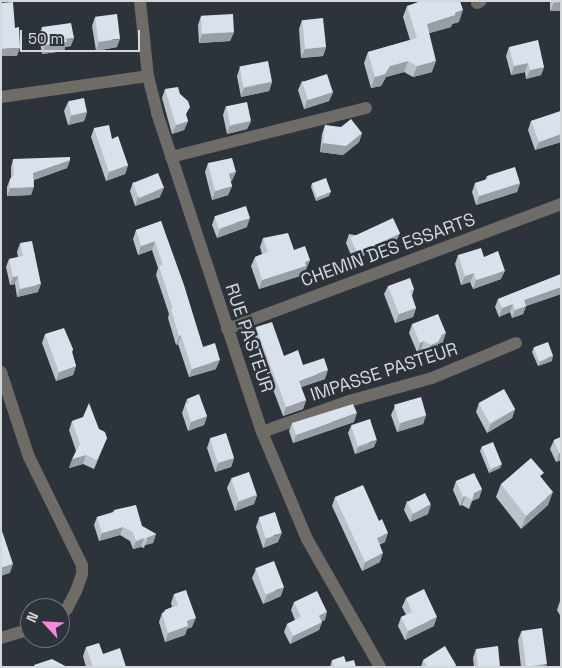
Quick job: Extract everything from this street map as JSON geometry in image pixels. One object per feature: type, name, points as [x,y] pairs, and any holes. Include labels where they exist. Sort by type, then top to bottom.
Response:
[{"type":"street","name":"RUE PASTEUR","points":[[140,1],[148,76],[171,157],[262,432],[307,539],[380,667]]},
{"type":"street","points":[[1,97],[148,76]]},
{"type":"street","points":[[171,157],[366,108]]},
{"type":"street","name":"CHEMIN DES ESSARTS","points":[[227,329],[561,204]]},
{"type":"street","name":"IMPASSE PASTEUR","points":[[262,432],[396,386],[432,378],[516,343]]},
{"type":"street","points":[[2,377],[29,457],[82,565],[82,574],[70,603]]},
{"type":"street","points":[[1,638],[20,632]]},
{"type":"building","points":[[421,1],[460,1],[463,10],[455,13],[455,15],[427,24],[436,61],[417,66],[408,61],[390,66],[385,74],[375,77],[368,52],[417,38],[407,6]]},
{"type":"building","points":[[13,2],[15,28],[19,27],[20,48],[1,49],[1,3]]},
{"type":"building","points":[[117,14],[120,39],[98,41],[95,17]]},
{"type":"building","points":[[233,14],[234,32],[202,34],[201,16]]},
{"type":"building","points":[[323,18],[326,47],[305,49],[302,20]]},
{"type":"building","points":[[71,23],[74,38],[66,39],[67,42],[45,45],[42,27]]},
{"type":"building","points":[[538,40],[544,67],[530,70],[528,63],[514,66],[509,47]]},
{"type":"building","points":[[268,61],[272,82],[244,87],[240,67]]},
{"type":"building","points":[[327,74],[333,92],[308,100],[302,82]]},
{"type":"building","points":[[178,87],[180,94],[188,101],[190,107],[186,114],[188,121],[176,125],[165,89]]},
{"type":"building","points":[[84,98],[87,112],[71,115],[68,101]]},
{"type":"building","points":[[247,102],[251,121],[230,125],[226,106]]},
{"type":"building","points":[[561,111],[561,134],[539,142],[531,121]]},
{"type":"building","points":[[351,119],[362,133],[346,146],[323,143],[325,125],[341,127]]},
{"type":"building","points":[[109,125],[112,139],[118,136],[128,165],[109,172],[94,128]]},
{"type":"building","points":[[70,157],[70,160],[33,173],[34,187],[10,188],[10,179],[14,175],[13,159]]},
{"type":"building","points":[[232,158],[236,172],[229,174],[232,186],[215,191],[208,163]]},
{"type":"building","points":[[515,167],[520,183],[479,196],[475,183],[488,179],[487,176]]},
{"type":"building","points":[[158,173],[164,188],[139,198],[133,183]]},
{"type":"building","points":[[326,178],[331,192],[317,197],[312,183]]},
{"type":"building","points":[[246,206],[250,218],[219,229],[215,216]]},
{"type":"building","points":[[393,218],[400,233],[358,253],[350,238]]},
{"type":"building","points":[[161,221],[184,285],[203,347],[215,343],[220,360],[192,369],[171,309],[173,309],[159,266],[163,265],[155,241],[141,246],[136,230]]},
{"type":"building","points":[[288,233],[294,250],[305,246],[310,260],[305,262],[306,266],[262,280],[255,257],[268,252],[263,238]]},
{"type":"building","points":[[32,241],[41,284],[20,289],[18,276],[13,277],[9,259],[23,256],[20,243]]},
{"type":"building","points":[[481,248],[484,257],[498,251],[505,271],[476,280],[474,273],[465,276],[458,255]]},
{"type":"building","points":[[561,274],[561,287],[524,300],[526,306],[515,310],[513,304],[502,308],[498,299]]},
{"type":"building","points":[[410,278],[414,289],[410,291],[416,308],[399,314],[388,286]]},
{"type":"building","points":[[438,314],[446,333],[442,335],[438,342],[431,345],[424,341],[420,343],[412,324]]},
{"type":"building","points":[[272,322],[284,356],[298,350],[303,365],[324,358],[328,370],[299,381],[306,400],[286,407],[256,327]]},
{"type":"building","points":[[64,328],[73,349],[72,352],[76,366],[59,372],[45,334]]},
{"type":"building","points":[[548,342],[553,356],[539,361],[534,347]]},
{"type":"building","points":[[504,389],[515,409],[490,423],[479,403]]},
{"type":"building","points":[[199,394],[207,416],[191,422],[185,404],[189,403],[187,399]]},
{"type":"building","points":[[421,397],[426,415],[399,423],[394,405]]},
{"type":"building","points":[[89,403],[99,429],[105,432],[107,438],[97,460],[86,455],[72,459],[80,444],[72,421],[83,417]]},
{"type":"building","points":[[353,404],[357,413],[296,435],[292,423]]},
{"type":"building","points":[[370,419],[377,440],[358,446],[351,425]]},
{"type":"building","points":[[226,433],[234,458],[218,463],[210,438]]},
{"type":"building","points":[[561,437],[561,453],[559,453],[554,440]]},
{"type":"building","points":[[493,442],[502,464],[491,469],[482,446]]},
{"type":"building","points":[[531,458],[544,473],[540,476],[553,492],[526,516],[501,484]]},
{"type":"building","points":[[249,472],[257,495],[239,501],[231,478]]},
{"type":"building","points":[[474,473],[482,489],[474,493],[472,500],[466,496],[463,497],[456,481]]},
{"type":"building","points":[[363,485],[379,521],[382,519],[388,533],[377,538],[383,553],[365,562],[335,497]]},
{"type":"building","points":[[425,493],[431,505],[413,514],[407,502]]},
{"type":"building","points":[[136,505],[142,526],[156,534],[146,538],[147,540],[144,538],[136,541],[133,532],[123,527],[102,533],[97,517],[115,512],[114,510]]},
{"type":"building","points":[[275,512],[282,533],[266,538],[259,517]]},
{"type":"building","points":[[1,528],[13,564],[1,568]]},
{"type":"building","points":[[274,561],[284,587],[265,594],[255,568]]},
{"type":"building","points":[[424,589],[437,617],[408,631],[401,617],[412,612],[406,598]]},
{"type":"building","points":[[186,590],[196,618],[187,621],[188,626],[168,633],[162,613],[178,605],[174,594]]},
{"type":"building","points":[[317,591],[327,612],[319,616],[322,622],[293,636],[287,624],[301,617],[294,602]]},
{"type":"building","points":[[542,628],[547,664],[526,667],[521,631]]},
{"type":"building","points":[[99,643],[103,654],[120,648],[126,667],[93,667],[86,647]]},
{"type":"building","points":[[445,646],[456,665],[452,667],[428,667],[423,660]]},
{"type":"building","points":[[498,646],[500,667],[478,667],[476,649]]},
{"type":"building","points":[[344,656],[346,662],[354,660],[356,667],[334,667],[332,660]]},
{"type":"building","points":[[52,659],[67,667],[35,667],[34,665]]}]
